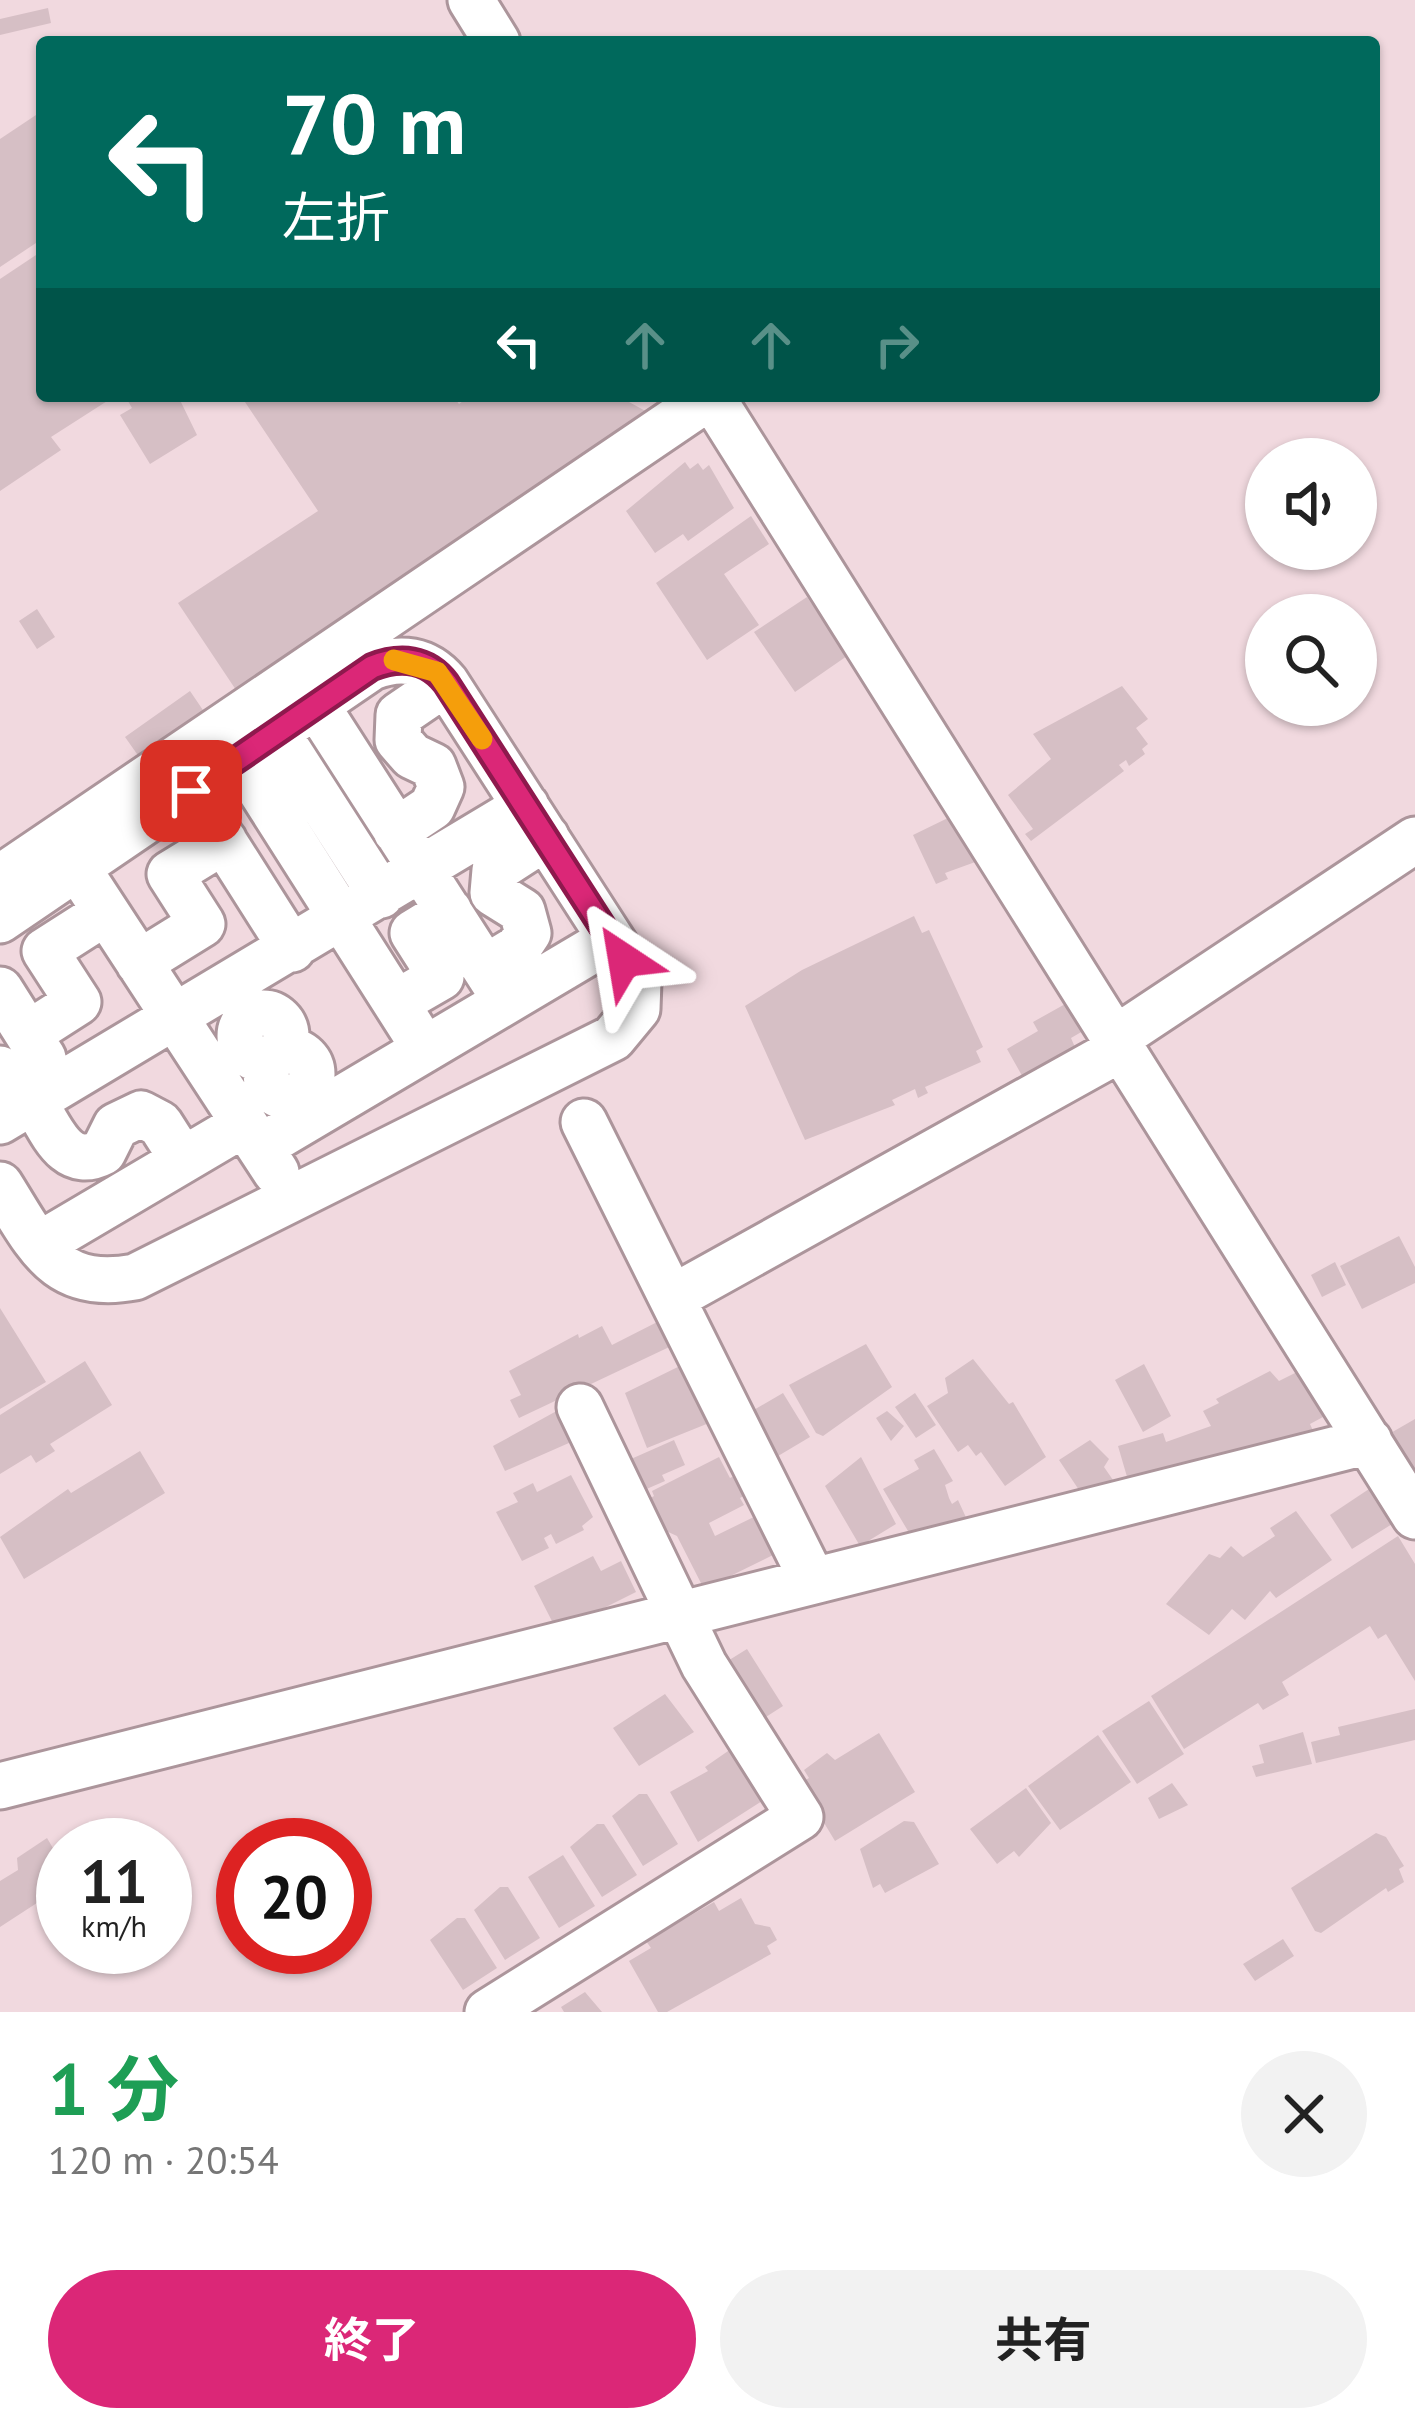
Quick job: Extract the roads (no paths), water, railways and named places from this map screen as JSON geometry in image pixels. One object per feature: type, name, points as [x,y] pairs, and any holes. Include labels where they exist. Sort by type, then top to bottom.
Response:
[{"type":"street","points":[[471,0],[493,36]]},
{"type":"street","points":[[0,878],[702,402]]},
{"type":"street","points":[[715,402],[1415,1515]]},
{"type":"street","points":[[0,920],[388,661],[422,664],[446,683],[638,980],[637,1010],[614,1039],[135,1276],[100,1283],[58,1267],[0,1185]]},
{"type":"street","points":[[396,830],[432,807],[441,787],[433,766],[404,749],[395,729],[399,715],[446,683]]},
{"type":"street","points":[[316,705],[495,984]]},
{"type":"street","points":[[277,733],[381,895]]},
{"type":"street","points":[[240,758],[292,949]]},
{"type":"street","points":[[191,791],[259,841],[342,919],[425,1049]]},
{"type":"street","points":[[30,1104],[177,1019],[242,1001],[292,949],[422,870],[536,822]]},
{"type":"street","points":[[39,1245],[271,1104],[425,1049],[495,984],[528,933],[522,911],[494,893],[495,870],[536,822]]},
{"type":"street","points":[[672,1298],[1118,1044],[1415,840]]},
{"type":"street","points":[[140,963],[202,924],[170,874],[259,841]]},
{"type":"street","points":[[78,868],[177,1019],[271,1104]]},
{"type":"street","points":[[396,1004],[441,977],[413,933],[448,911]]},
{"type":"street","points":[[14,1051],[78,1002],[45,950],[106,912]]},
{"type":"street","points":[[495,984],[611,939]]},
{"type":"street","points":[[0,990],[30,1104],[67,1154],[80,1159],[103,1152],[116,1126],[141,1114],[160,1124],[183,1160]]},
{"type":"street","points":[[242,1001],[282,1022],[285,1044],[271,1104],[294,1200]]},
{"type":"street","points":[[584,1122],[813,1581]]},
{"type":"street","points":[[488,2012],[800,1817],[678,1616],[580,1407]]},
{"type":"street","points":[[0,1786],[1369,1441]]}]
